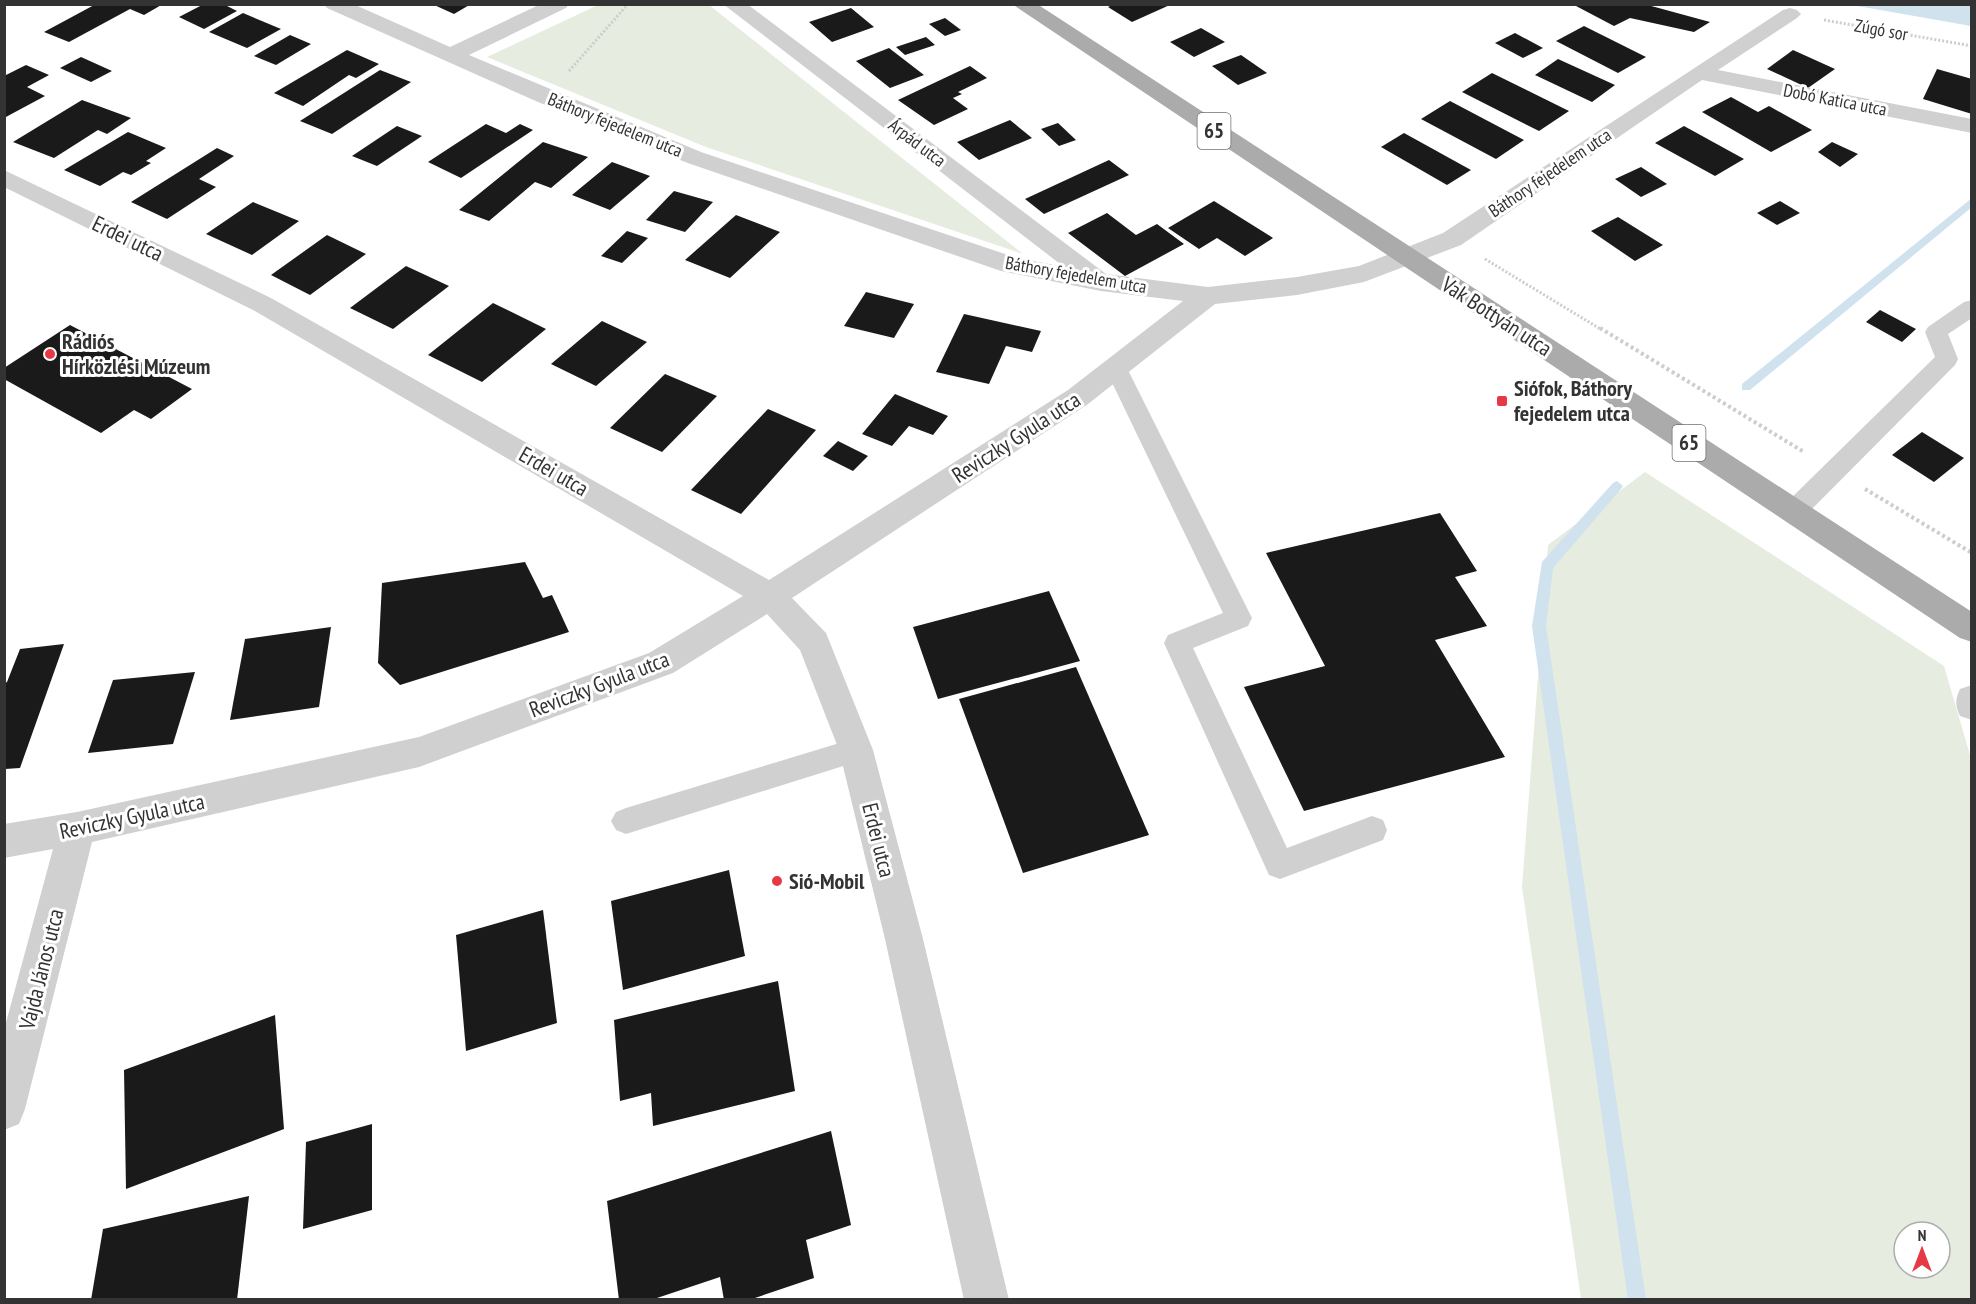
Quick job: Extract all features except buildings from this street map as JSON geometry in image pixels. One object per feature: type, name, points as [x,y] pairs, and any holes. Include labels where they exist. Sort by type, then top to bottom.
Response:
[{"type":"main road","name":"Vak Bottyán utca","points":[[1022,4],[1971,629]]},
{"type":"street","name":"Báthory fejedelem utca","points":[[334,4],[546,97],[693,157],[1010,265],[1101,282],[1208,296],[1297,286],[1364,274],[1452,239],[1698,73],[1790,14]]},
{"type":"street","points":[[451,55],[559,4]]},
{"type":"street","name":"Árpád utca","points":[[733,4],[1101,282]]},
{"type":"street","name":"Dobó Katica utca","points":[[1698,73],[1971,126]]},
{"type":"street","name":"Erdei utca","points":[[4,177],[262,304],[770,596],[814,643],[856,750],[903,939],[987,1299]]},
{"type":"street","name":"Reviczky Gyula utca","points":[[4,841],[77,829],[419,752],[661,663],[770,596],[1078,397],[1208,296]]},
{"type":"street","points":[[1971,699],[1971,706]]},
{"type":"street","name":"Vajda János utca","points":[[4,1109],[77,829]]},
{"type":"lane","points":[[1793,512],[1947,359],[1936,332],[1971,307]]},
{"type":"lane","points":[[1116,368],[1239,618],[1177,643],[1281,865],[1372,830]]},
{"type":"lane","points":[[626,820],[856,750]]},
{"type":"path","points":[[546,97],[628,4]]},
{"type":"path","name":"Zúgó sor","points":[[1790,14],[1971,46]]},
{"type":"path","points":[[1452,239],[1971,553]]},
{"type":"shaded area","points":[[598,5],[709,5],[1023,254],[706,147],[487,57]]},
{"type":"shaded area","points":[[1645,472],[1944,666],[1972,762],[1971,1299],[1581,1299],[1522,887],[1548,545]]},
{"type":"water","points":[[1852,5],[1971,5],[1971,26]]},
{"type":"waterway","points":[[1746,387],[1972,201]]},
{"type":"waterway","points":[[1617,486],[1547,566],[1539,626],[1637,1300]]},
{"type":"place","name":"Rádiós Hírközlési Múzeum","points":[[50,354]]},
{"type":"place","name":"Siófok, Báthory fejedelem utca","points":[[1502,401]]},
{"type":"place","name":"Sió-Mobil","points":[[777,881]]}]
